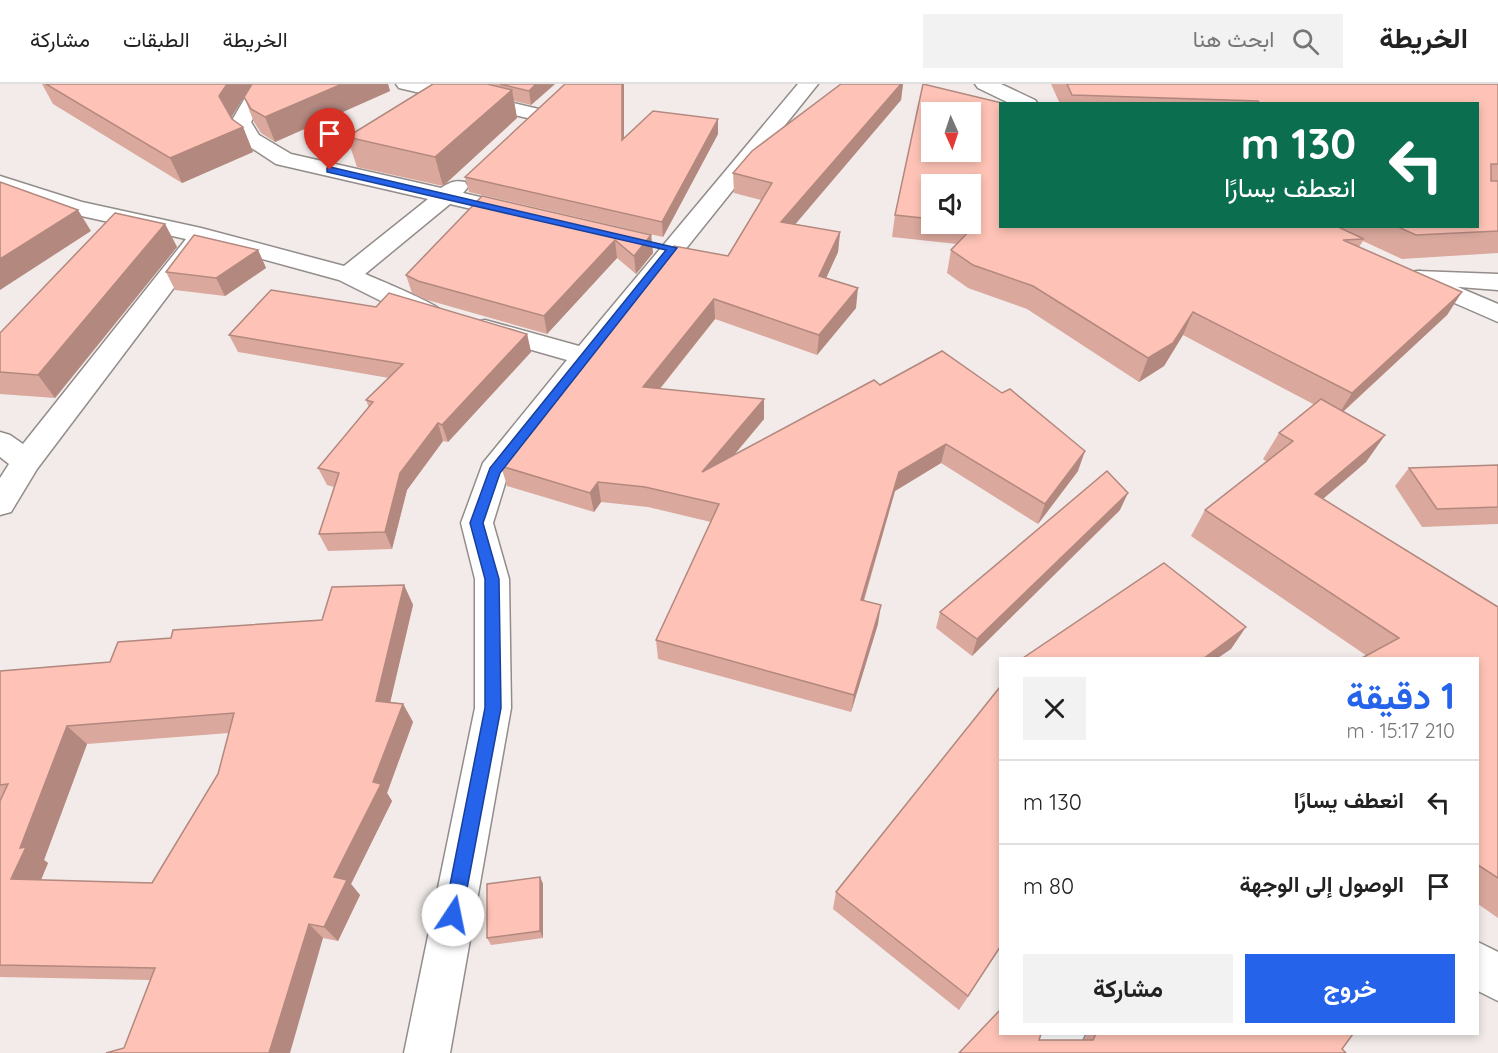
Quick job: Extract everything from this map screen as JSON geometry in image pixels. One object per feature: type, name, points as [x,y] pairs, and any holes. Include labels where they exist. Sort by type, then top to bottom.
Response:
[{"type":"street","points":[[263,84],[241,122],[251,139],[284,159],[537,217]]},
{"type":"street","points":[[406,84],[528,122],[552,99]]},
{"type":"street","points":[[427,1053],[493,708],[492,579],[477,523],[494,471],[585,356],[661,246],[808,84]]},
{"type":"street","points":[[984,84],[1024,102]]},
{"type":"street","points":[[348,275],[447,197],[471,174]]},
{"type":"street","points":[[0,183],[76,208],[201,235],[348,275],[414,307],[585,356]]},
{"type":"street","points":[[0,504],[26,461],[201,235]]},
{"type":"street","points":[[1498,282],[1407,273],[1498,315]]},
{"type":"street","points":[[0,442],[26,461]]},
{"type":"street","points":[[1479,965],[1498,979]]},
{"type":"street","points":[[1049,1053],[1061,1035]]},
{"type":"building","points":[[46,84],[227,84],[219,96],[232,119],[243,127],[170,158]]},
{"type":"building","points":[[252,84],[342,84],[265,117],[251,109],[244,97]]},
{"type":"building","points":[[433,84],[487,84],[512,90],[435,157],[347,137]]},
{"type":"building","points":[[500,84],[536,84],[529,91]]},
{"type":"building","points":[[565,84],[622,84],[622,140],[653,111],[718,119],[662,222],[465,177]]},
{"type":"building","points":[[841,84],[901,84],[781,222],[840,232],[819,276],[858,288],[819,335],[714,299],[643,387],[764,399],[702,472],[874,380],[880,385],[942,351],[1002,393],[1010,389],[1085,451],[1045,504],[946,444],[899,472],[861,600],[881,605],[854,695],[656,640],[719,504],[645,487],[598,482],[590,493],[501,466],[674,246],[728,256],[772,183],[733,173],[752,151]]},
{"type":"building","points":[[923,84],[999,102],[999,228],[1340,228],[1364,239],[1343,240],[1462,292],[1352,393],[1193,312],[1173,343],[1148,358],[1033,286],[973,265],[951,250],[966,234],[981,234],[981,174],[921,174],[921,218],[895,215]]},
{"type":"building","points":[[1067,84],[1498,84],[1498,164],[1491,164],[1491,181],[1498,181],[1498,231],[1416,235],[1400,228],[1479,228],[1479,102],[1259,102],[1072,95]]},
{"type":"building","points":[[0,182],[78,210],[0,259]]},
{"type":"building","points":[[482,196],[651,235],[634,256],[615,240],[544,316],[418,281],[406,275]]},
{"type":"building","points":[[115,213],[165,224],[38,375],[0,372],[0,333]]},
{"type":"building","points":[[194,235],[258,250],[216,278],[166,272]]},
{"type":"building","points":[[271,290],[376,307],[389,293],[527,334],[442,425],[438,423],[400,473],[385,532],[319,534],[339,473],[318,468],[373,402],[366,400],[403,364],[229,335]]},
{"type":"building","points":[[1321,399],[1385,435],[1315,494],[1498,607],[1498,878],[1479,866],[1479,657],[1364,657],[1399,638],[1205,510],[1293,441],[1279,433]]},
{"type":"building","points":[[1498,465],[1498,507],[1437,509],[1409,468]]},
{"type":"building","points":[[1107,471],[1128,493],[977,639],[940,612]]},
{"type":"building","points":[[1164,563],[1246,627],[1205,657],[1024,657]]},
{"type":"building","points":[[404,585],[376,701],[403,704],[373,782],[381,784],[334,877],[347,880],[324,927],[309,924],[269,1053],[106,1053],[124,1048],[155,968],[0,965],[0,801],[8,784],[0,785],[0,671],[110,662],[118,642],[171,638],[173,630],[322,620],[332,587]],"holes":[[[234,713],[218,774],[152,883],[11,879],[26,847],[20,848],[67,726]]]},
{"type":"building","points":[[999,688],[999,949],[968,996],[836,892]]},
{"type":"building","points":[[540,877],[540,931],[487,938],[487,884]]},
{"type":"building","points":[[999,1011],[999,1035],[1041,1035],[1039,1040],[1093,1040],[1096,1035],[1352,1035],[1342,1049],[1346,1053],[959,1053]]},
{"type":"route","points":[[330,170],[672,248],[494,471],[477,523],[492,579],[493,708],[453,915]]}]
